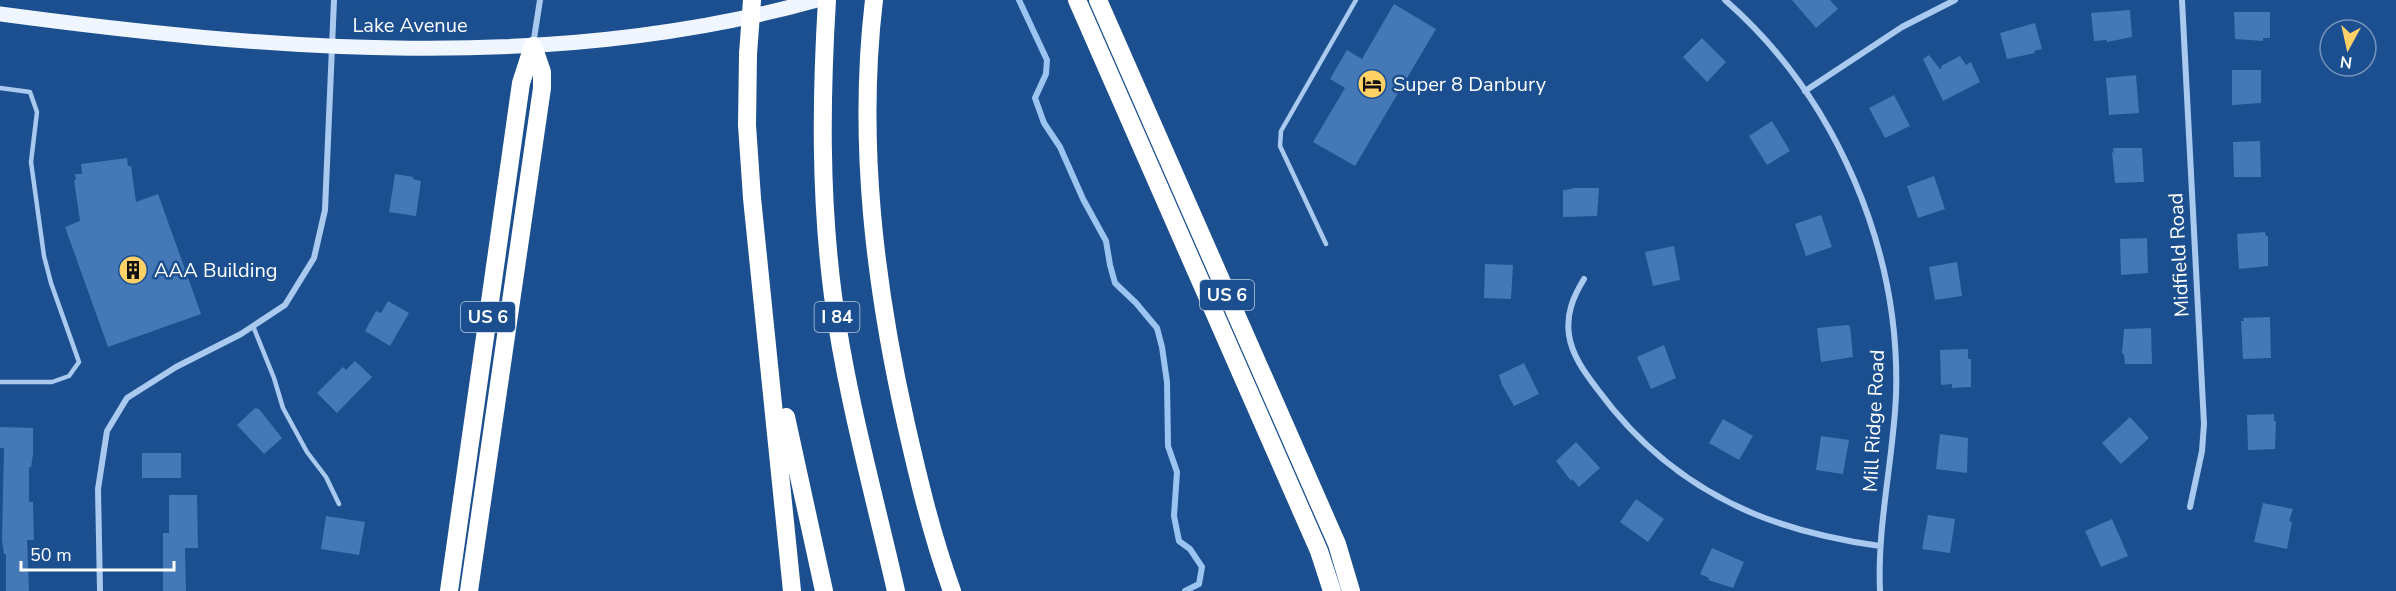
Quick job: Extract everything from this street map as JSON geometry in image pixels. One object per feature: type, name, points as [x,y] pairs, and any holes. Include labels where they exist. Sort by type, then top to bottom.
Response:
[{"type":"highway","points":[[752,0],[748,54],[747,125],[792,591]]},
{"type":"highway","name":"I 84","points":[[827,0],[822,100],[823,188],[834,298],[847,372],[896,591]]},
{"type":"highway","points":[[874,0],[867,101],[869,177],[875,251],[895,371],[914,457],[936,547],[952,591]]},
{"type":"highway","points":[[1077,0],[1314,540],[1332,591]]},
{"type":"highway","name":"US 6","points":[[1098,0],[1337,544],[1351,591]]},
{"type":"highway","name":"US 6","points":[[449,591],[521,83],[533,45]]},
{"type":"highway","points":[[469,591],[542,88],[542,72],[533,45]]},
{"type":"highway","points":[[762,273],[786,421],[824,591]]},
{"type":"main road","name":"Lake Avenue","points":[[0,14],[194,38],[333,46],[533,45],[664,32],[817,0]]},
{"type":"street","points":[[100,591],[98,489],[107,431],[127,398],[176,367],[241,334],[285,305],[314,258],[324,210],[334,0]]},
{"type":"street","points":[[533,45],[540,0]]},
{"type":"street","name":"Mill Ridge Road","points":[[1725,0],[1744,17],[1784,61],[1805,91],[1836,142],[1855,182],[1875,235],[1887,286],[1895,341],[1896,394],[1893,447],[1880,546],[1880,591]]},
{"type":"street","points":[[1805,91],[1941,3],[1955,0]]},
{"type":"street","name":"Midfield Road","points":[[2182,0],[2204,424],[2202,451],[2190,507]]},
{"type":"street","points":[[1584,279],[1574,296],[1568,314],[1573,351],[1586,374],[1611,408],[1640,441],[1674,468],[1713,493],[1755,514],[1794,529],[1832,539],[1880,546]]},
{"type":"lane","points":[[1326,244],[1280,146],[1281,131],[1356,0]]},
{"type":"lane","points":[[0,88],[30,92],[37,111],[31,162],[44,256],[51,283],[80,362],[69,376],[52,382],[0,382]]},
{"type":"lane","points":[[253,326],[274,378],[283,408],[306,452],[326,477],[339,504]]},
{"type":"building","points":[[1792,0],[1830,0],[1838,9],[1816,28]]},
{"type":"building","points":[[1394,4],[1436,29],[1355,166],[1313,142],[1345,88],[1330,79],[1347,50],[1362,59]]},
{"type":"building","points":[[2130,10],[2132,37],[2107,42],[2107,40],[2094,41],[2091,13]]},
{"type":"building","points":[[2234,12],[2270,12],[2270,38],[2263,38],[2263,41],[2235,39]]},
{"type":"building","points":[[2035,23],[2042,49],[2034,51],[2035,53],[2007,59],[2000,33]]},
{"type":"building","points":[[1702,38],[1726,62],[1707,82],[1683,57]]},
{"type":"building","points":[[1929,55],[1940,69],[1941,66],[1960,56],[1966,65],[1971,62],[1980,82],[1943,101],[1923,59]]},
{"type":"building","points":[[2232,70],[2261,70],[2261,103],[2232,105]]},
{"type":"building","points":[[2136,75],[2139,113],[2109,115],[2106,78]]},
{"type":"building","points":[[1894,95],[1910,126],[1885,138],[1869,108]]},
{"type":"building","points":[[1772,121],[1790,151],[1767,165],[1749,136]]},
{"type":"building","points":[[2260,141],[2261,177],[2234,177],[2233,142]]},
{"type":"building","points":[[2113,148],[2142,148],[2144,182],[2115,183]]},
{"type":"building","name":"AAA Building","points":[[127,158],[128,166],[131,166],[136,202],[158,194],[201,314],[108,347],[65,227],[80,221],[74,180],[76,180],[75,174],[82,174],[81,164]]},
{"type":"building","points":[[395,174],[421,181],[416,216],[389,212]]},
{"type":"building","points":[[1934,176],[1945,209],[1918,218],[1907,186]]},
{"type":"building","points":[[1599,188],[1597,216],[1563,217],[1563,190]]},
{"type":"building","points":[[1821,215],[1832,247],[1806,256],[1795,224]]},
{"type":"building","points":[[2265,232],[2268,236],[2268,266],[2239,269],[2237,234]]},
{"type":"building","points":[[2147,238],[2148,273],[2121,275],[2120,239]]},
{"type":"building","points":[[1674,246],[1680,280],[1653,286],[1645,252]]},
{"type":"building","points":[[1957,262],[1962,296],[1935,300],[1929,267]]},
{"type":"building","points":[[1485,264],[1513,265],[1511,299],[1484,298]]},
{"type":"building","points":[[388,301],[409,313],[390,346],[365,331],[376,311],[381,313]]},
{"type":"building","points":[[2270,317],[2271,358],[2243,359],[2241,321],[2244,321],[2243,318]]},
{"type":"building","points":[[1850,326],[1853,357],[1821,362],[1817,328]]},
{"type":"building","points":[[2151,328],[2152,364],[2125,364],[2124,354],[2122,354],[2124,329]]},
{"type":"building","points":[[1664,345],[1676,378],[1651,389],[1637,357]]},
{"type":"building","points":[[1968,349],[1968,359],[1971,359],[1971,387],[1952,388],[1952,384],[1941,385],[1940,350]]},
{"type":"building","points":[[355,361],[372,377],[337,413],[317,393],[343,367],[346,370]]},
{"type":"building","points":[[1524,363],[1539,394],[1514,406],[1499,375]]},
{"type":"building","points":[[255,408],[259,409],[282,438],[264,454],[237,425]]},
{"type":"building","points":[[2274,414],[2275,449],[2248,450],[2247,415]]},
{"type":"building","points":[[2130,417],[2149,438],[2121,464],[2102,443]]},
{"type":"building","points":[[1723,419],[1753,436],[1739,460],[1709,443]]},
{"type":"building","points":[[0,427],[33,428],[33,455],[31,467],[29,467],[29,502],[33,502],[34,540],[27,540],[29,591],[6,591],[6,554],[4,554],[2,540],[4,448],[0,448]]},
{"type":"building","points":[[1940,434],[1968,438],[1967,473],[1936,469]]},
{"type":"building","points":[[1821,436],[1849,440],[1843,474],[1816,470]]},
{"type":"building","points":[[1576,442],[1600,468],[1579,487],[1572,479],[1571,481],[1556,461]]},
{"type":"building","points":[[142,453],[181,453],[181,478],[142,478]]},
{"type":"building","points":[[169,495],[197,495],[198,548],[185,548],[186,591],[163,591],[163,533],[169,533]]},
{"type":"building","points":[[1636,499],[1664,519],[1648,542],[1620,522]]},
{"type":"building","points":[[2263,503],[2293,509],[2289,521],[2292,522],[2287,549],[2254,542]]},
{"type":"building","points":[[1928,515],[1955,519],[1950,553],[1922,549]]},
{"type":"building","points":[[326,516],[365,522],[359,555],[321,549]]},
{"type":"building","points":[[2112,519],[2128,556],[2101,567],[2085,531]]},
{"type":"building","points":[[1712,548],[1744,562],[1733,588],[1708,580],[1709,578],[1700,574]]},
{"type":"waterway","points":[[1019,0],[1047,60],[1046,74],[1035,98],[1044,123],[1060,147],[1083,199],[1106,241],[1115,283],[1157,328],[1167,382],[1168,446],[1177,472],[1174,516],[1179,541],[1190,549],[1202,567],[1199,584],[1185,591]]},
{"type":"place","name":"Super 8 Danbury","points":[[1372,84]]},
{"type":"place","name":"AAA Building","points":[[133,270]]}]
